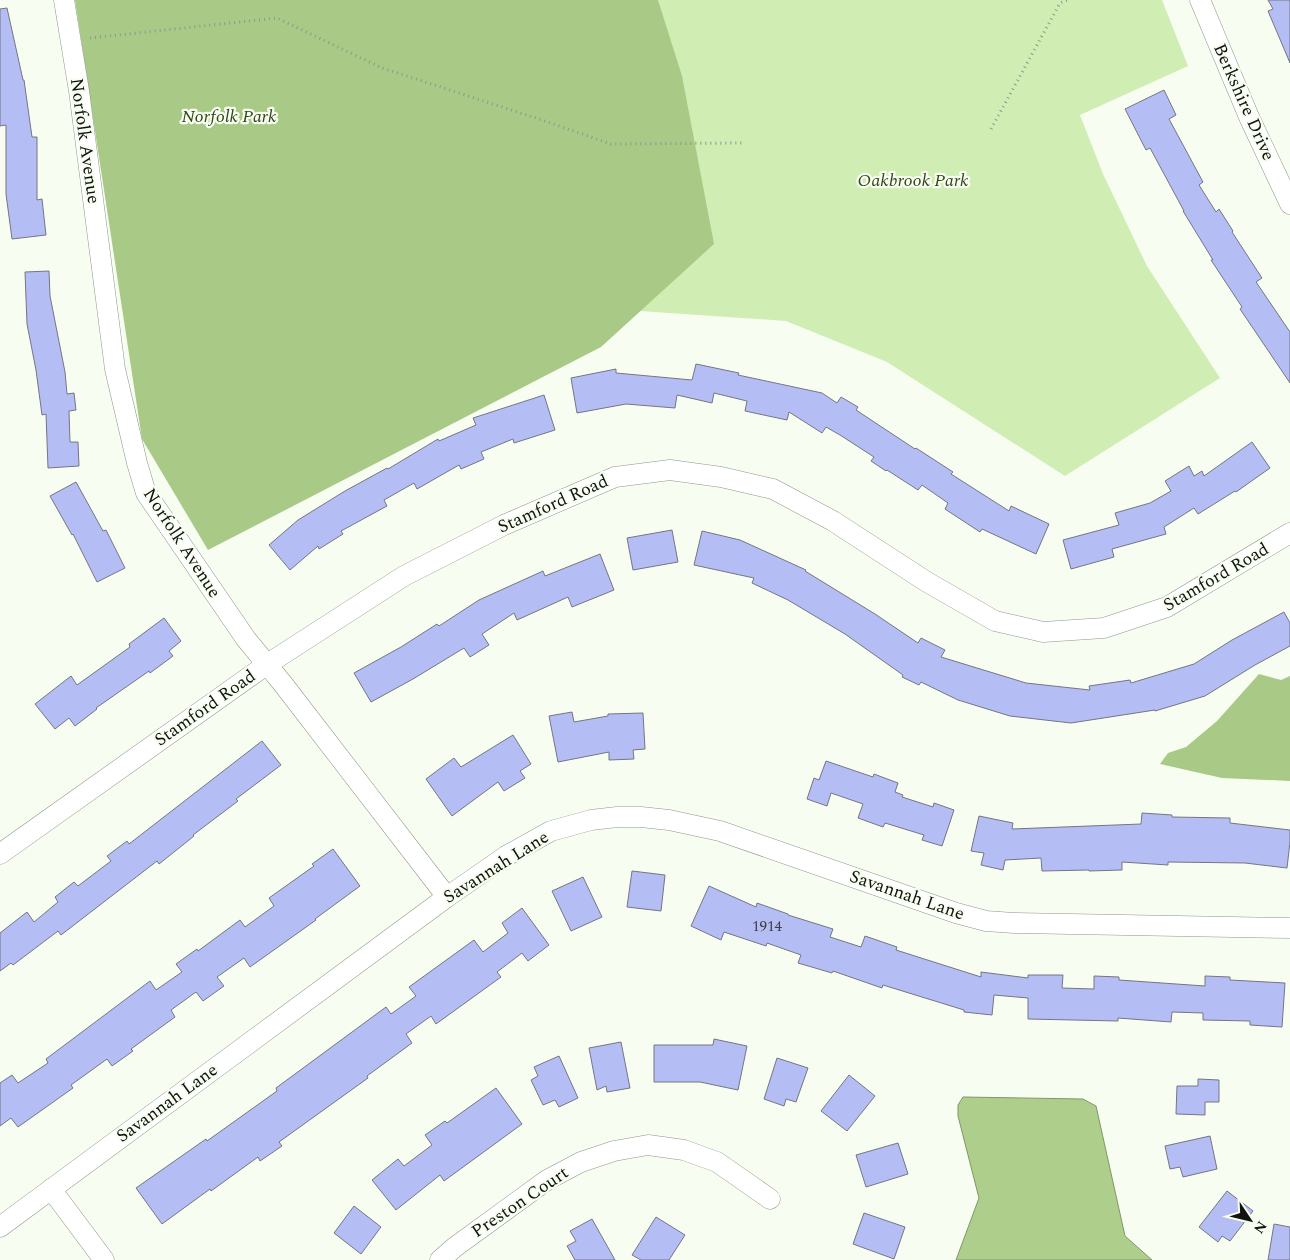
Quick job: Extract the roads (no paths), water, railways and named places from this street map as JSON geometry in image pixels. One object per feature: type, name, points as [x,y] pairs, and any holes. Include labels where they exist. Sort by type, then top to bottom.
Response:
[{"type":"street","name":"Norfolk Avenue","points":[[64,0],[81,111],[115,369],[146,493],[246,639],[447,897]]},
{"type":"street","name":"Berkshire Drive","points":[[1200,0],[1249,117],[1290,204]]},
{"type":"street","name":"Stamford Road","points":[[0,854],[266,665],[404,576],[504,525],[615,477],[670,470],[721,477],[773,489],[832,521],[927,582],[996,622],[1043,632],[1104,628],[1167,607],[1290,533]]},
{"type":"street","name":"Savannah Lane","points":[[0,1227],[447,897],[506,856],[551,832],[591,820],[641,817],[669,820],[720,831],[986,922],[1290,928]]},
{"type":"street","name":"Preston Court","points":[[440,1260],[547,1180],[581,1162],[614,1151],[648,1145],[684,1150],[718,1162],[770,1199]]},
{"type":"street","points":[[51,1189],[104,1260]]},
{"type":"park label","name":"Norfolk Park","points":[[229,116]]},
{"type":"park label","name":"Oakbrook Park","points":[[913,180]]}]
